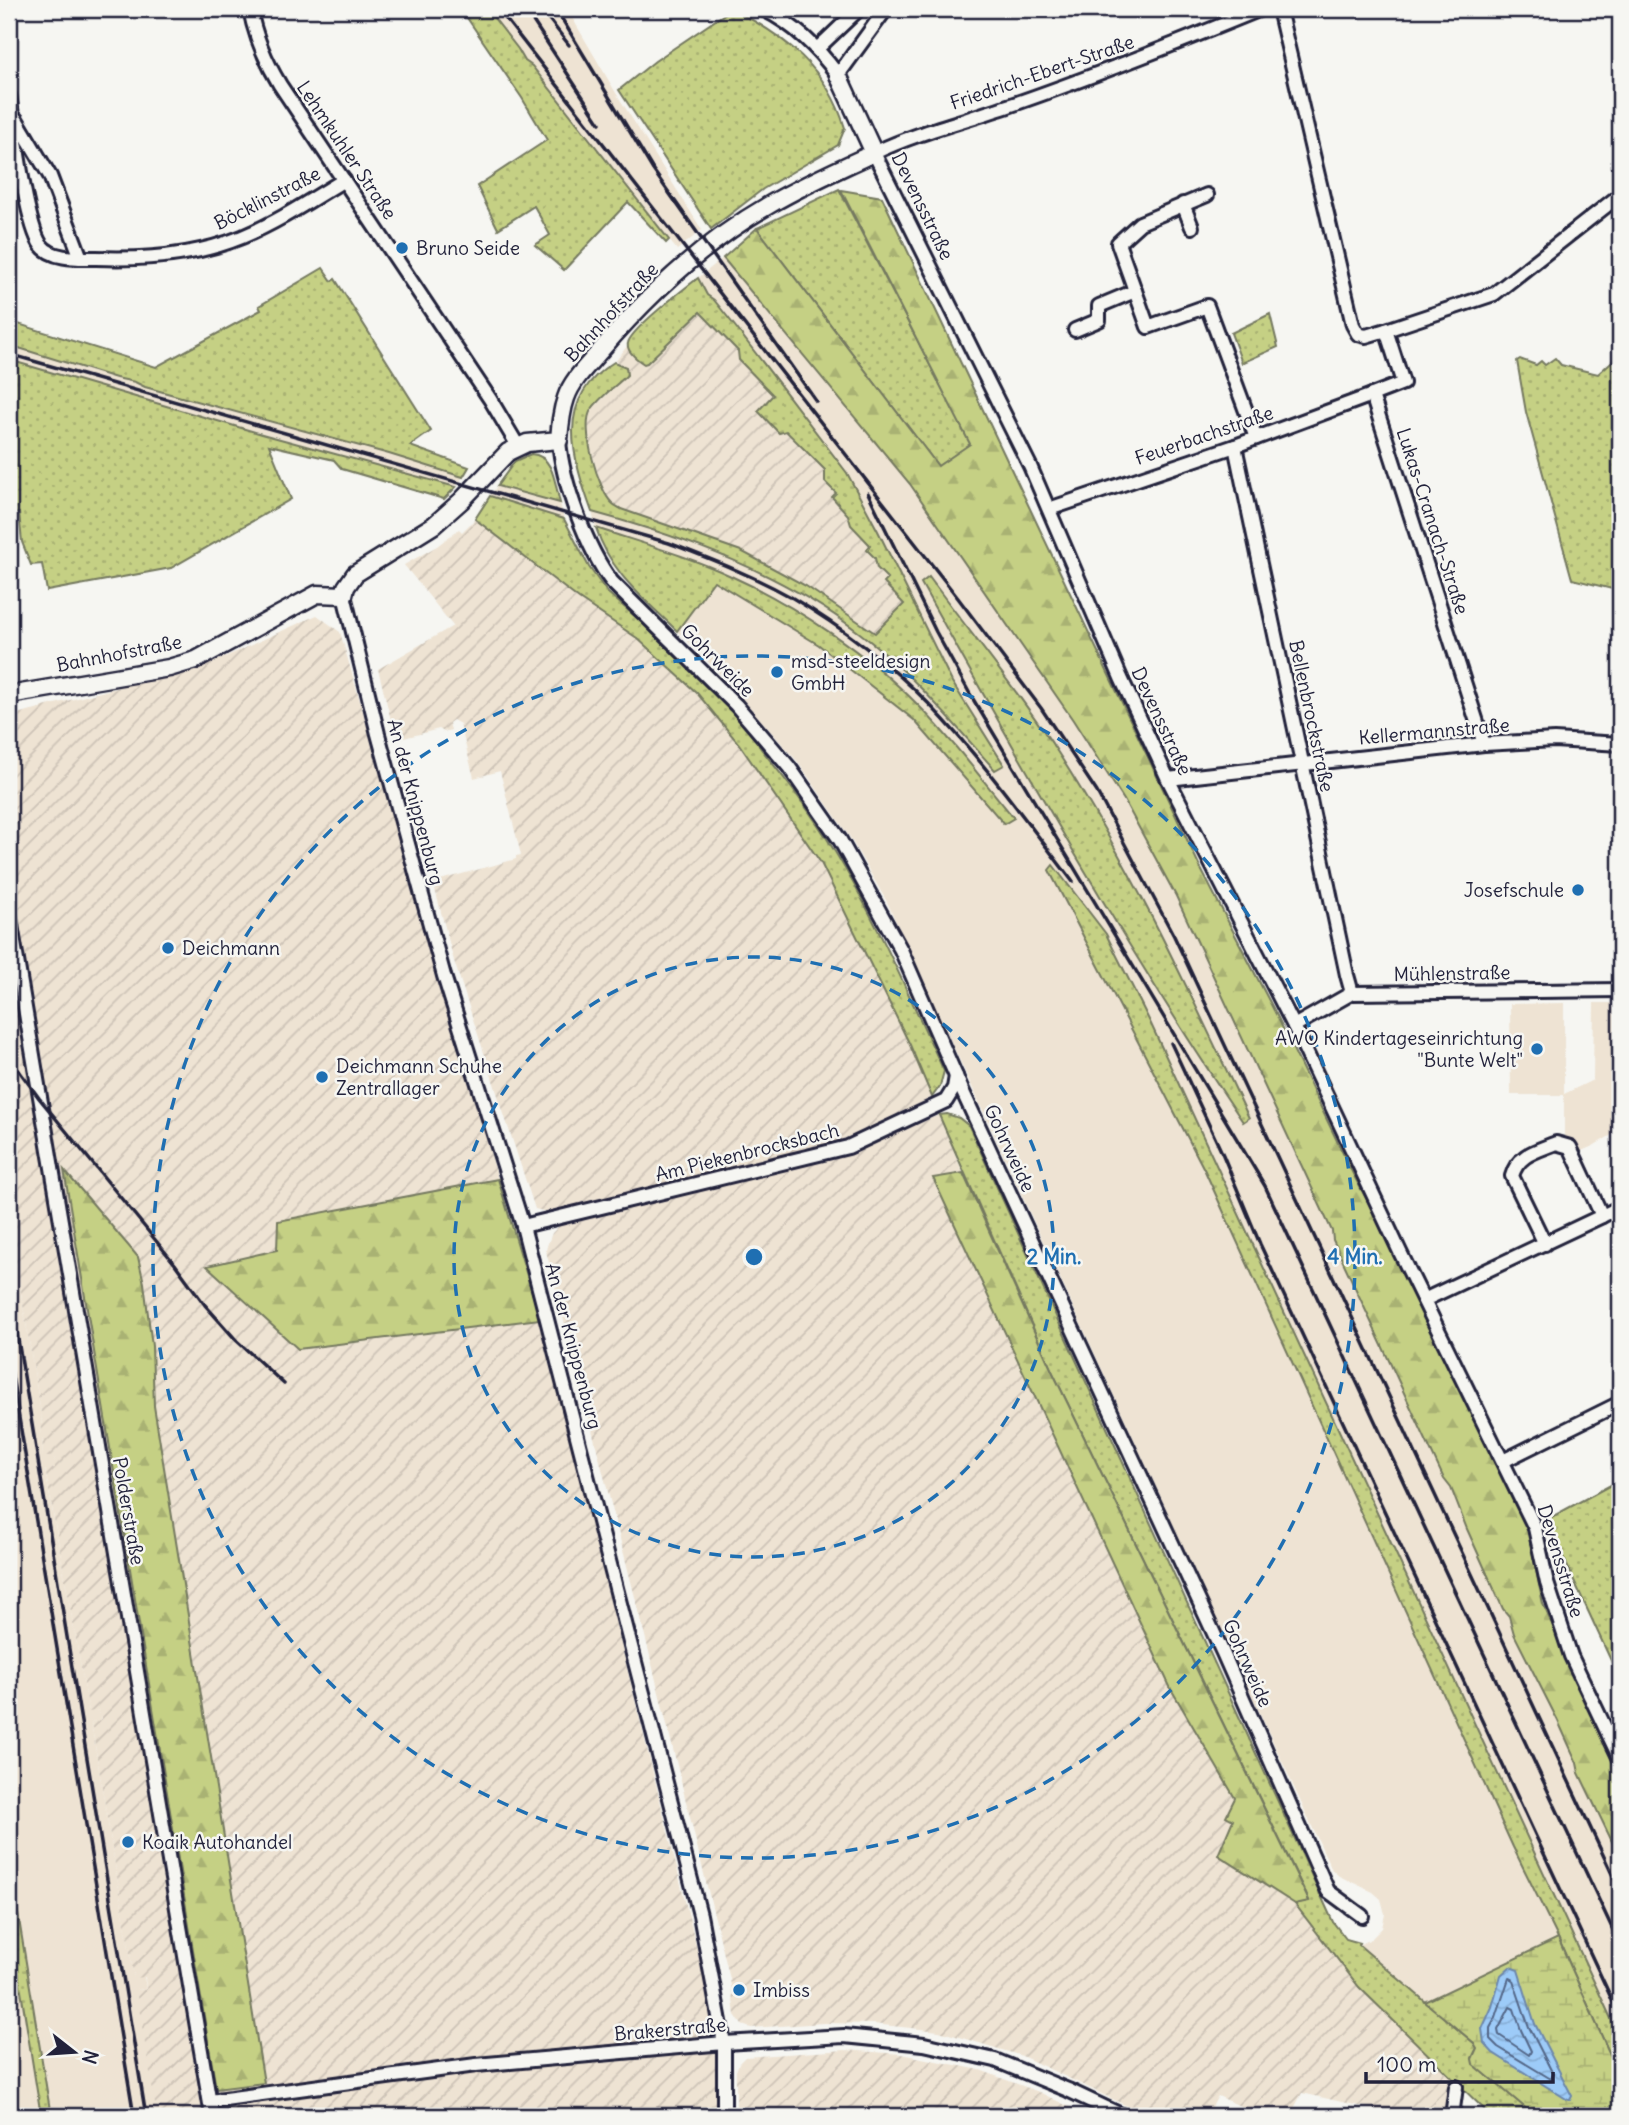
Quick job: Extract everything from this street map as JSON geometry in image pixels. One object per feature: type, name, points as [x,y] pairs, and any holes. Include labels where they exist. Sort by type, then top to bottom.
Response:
[{"type":"street","name":"Lehmkuhler Straße","points":[[250,9],[254,33],[264,58],[280,85],[491,399],[518,446]]},
{"type":"street","points":[[763,9],[790,24],[817,49],[838,75],[874,153]]},
{"type":"street","points":[[817,49],[859,9]]},
{"type":"street","points":[[838,75],[886,9]]},
{"type":"street","name":"Friedrich-Ebert-Straße","points":[[874,153],[900,140],[1008,106],[1143,57],[1261,9]]},
{"type":"street","points":[[1279,9],[1347,301],[1358,334],[1366,336],[1494,294],[1620,195]]},
{"type":"street","name":"Böcklinstraße","points":[[9,95],[23,178],[37,238],[43,248],[54,255],[137,259],[182,254],[215,246],[254,231],[344,180]]},
{"type":"street","name":"Böcklinstraße","points":[[12,112],[50,177],[81,258]]},
{"type":"street","name":"Bahnhofstraße","points":[[559,440],[566,397],[575,381],[611,338],[685,265],[727,231],[768,205],[874,153]]},
{"type":"street","name":"Devensstraße","points":[[874,153],[1030,466],[1121,678],[1168,779],[1294,1027],[1535,1528],[1547,1583],[1571,1656],[1620,1759]]},
{"type":"street","points":[[1207,195],[1140,223],[1118,243],[1148,327],[1207,306],[1255,438]]},
{"type":"street","points":[[1183,204],[1192,227]]},
{"type":"street","points":[[1075,330],[1099,320],[1098,306],[1135,291]]},
{"type":"street","points":[[1372,395],[1403,383],[1385,330]]},
{"type":"street","name":"Feuerbachstraße","points":[[1049,509],[1234,446],[1372,395]]},
{"type":"street","name":"Lukas-Cranach-Straße","points":[[1372,395],[1484,744]]},
{"type":"street","points":[[344,595],[355,574],[434,525],[461,501],[499,460],[518,446],[559,440]]},
{"type":"street","name":"Gohrweide","points":[[559,440],[564,472],[587,538],[600,566],[612,582],[744,714],[789,767],[840,839],[901,950],[1223,1653],[1328,1891],[1362,1916]]},
{"type":"street","name":"Bellenbrockstraße","points":[[1234,446],[1352,993]]},
{"type":"street","name":"Bahnhofstraße","points":[[9,695],[187,663],[217,650],[317,594],[344,595]]},
{"type":"street","name":"An der Knippenburg","points":[[344,595],[378,734],[444,976],[523,1226],[700,1915],[724,2043],[724,2116]]},
{"type":"street","name":"Kellermannstraße","points":[[1168,779],[1484,744],[1554,740],[1620,744]]},
{"type":"street","name":"Polderstraße","points":[[9,913],[212,2116]]},
{"type":"street","name":"Mühlenstraße","points":[[1294,1027],[1352,993],[1620,990]]},
{"type":"street","name":"Am Piekenbrocksbach","points":[[523,1226],[848,1147],[946,1101],[954,1088],[956,1075]]},
{"type":"street","points":[[1545,1244],[1512,1176],[1515,1165],[1524,1157],[1556,1143],[1570,1147],[1602,1216]]},
{"type":"street","points":[[1424,1300],[1620,1207]]},
{"type":"street","points":[[1503,1461],[1620,1403]]},
{"type":"street","name":"Brakerstraße","points":[[210,2101],[476,2065],[724,2043],[844,2036],[924,2045],[995,2060],[1123,2116]]},
{"type":"street","points":[[1452,2116],[1456,2087]]},
{"type":"shaded area","points":[[487,9],[567,9],[702,230],[677,250],[532,66],[525,61]]},
{"type":"shaded area","points":[[723,258],[910,484],[1073,720],[1124,800],[1176,896],[1444,1479],[1451,1488],[1503,1609],[1509,1616],[1514,1634],[1558,1721],[1579,1773],[1620,1858],[1620,2038],[1150,1022],[1106,934],[1049,870],[1205,1171],[1513,1847],[1558,1938],[1425,2002],[1359,1945],[1371,1939],[1382,1928],[1385,1914],[1381,1899],[1332,1870],[887,902],[849,836],[798,762],[720,674],[677,631],[714,581],[764,608],[819,645],[914,720],[1004,824],[918,705],[806,617],[779,599],[729,575],[596,528],[592,512],[638,525],[723,556],[766,575],[813,602],[862,634],[920,687],[995,770],[1003,765],[952,682],[847,473],[738,330],[700,286],[702,284],[698,278]]},
{"type":"shaded area","points":[[699,312],[738,351],[739,360],[774,395],[759,411],[785,431],[825,470],[836,493],[832,498],[848,516],[851,525],[871,545],[877,568],[888,579],[885,583],[904,604],[875,633],[806,586],[741,551],[621,509],[612,503],[601,485],[591,450],[587,419],[591,410],[627,375],[626,367],[615,362],[627,346],[635,357]]},
{"type":"shaded area","points":[[9,345],[145,387],[463,477],[456,487],[122,394],[9,360]]},
{"type":"shaded area","points":[[497,486],[560,503],[564,519],[490,496]]},
{"type":"shaded area","points":[[475,519],[579,599],[637,638],[697,693],[739,744],[821,863],[910,1045],[932,1097],[897,1117],[831,1144],[547,1212],[535,1209],[454,961],[433,882],[516,859],[516,856],[521,855],[500,771],[474,778],[460,724],[453,720],[449,723],[451,730],[444,732],[439,729],[396,740],[378,669],[453,626],[404,565],[437,546],[459,529],[462,532]]},
{"type":"shaded area","points":[[317,615],[340,632],[498,1179],[279,1221],[277,1250],[208,1266],[298,1349],[540,1319],[715,2021],[718,2116],[157,2116],[136,1990],[146,1989],[145,1977],[134,1978],[91,1722],[101,1720],[99,1710],[89,1712],[45,1469],[55,1468],[54,1457],[43,1457],[41,1413],[9,1221],[9,1068],[26,1088],[23,1067],[9,1044],[9,716],[154,678],[194,671]]},
{"type":"shaded area","points":[[1564,1003],[1564,1094],[1593,1080],[1594,1003],[1620,1003],[1620,1130],[1579,1152],[1564,1139],[1564,1095],[1511,1095],[1510,1004]]},
{"type":"shaded area","points":[[9,1044],[23,1067],[26,1089],[9,1068]]},
{"type":"shaded area","points":[[939,1115],[963,1173],[934,1178],[1171,1689],[1235,1798],[1226,1815],[1233,1820],[1219,1855],[1295,1904],[1359,1987],[1458,2081],[1453,2086],[1451,2116],[1386,2112],[1302,2093],[1290,2116],[1262,2116],[1218,2096],[1207,2116],[1148,2116],[1022,2056],[939,2031],[873,2024],[824,2023],[751,2028],[742,2025],[735,2015],[730,1979],[546,1251],[547,1246],[552,1233],[562,1223],[848,1153]]},
{"type":"shaded area","points":[[9,1221],[41,1413],[43,1457],[54,1456],[56,1468],[45,1470],[89,1711],[99,1710],[101,1721],[91,1722],[134,1977],[144,1976],[146,1989],[137,1990],[158,2116],[9,2116]]},
{"type":"shaded area","points":[[845,2050],[902,2054],[980,2070],[1039,2092],[1088,2116],[736,2116],[736,2071],[745,2057]]},
{"type":"green space","points":[[461,9],[487,9],[525,61],[532,66],[669,240],[666,243],[628,202],[564,270],[535,245],[550,235],[534,206],[498,229],[477,186],[547,140],[522,98]]},
{"type":"green space","points":[[732,9],[769,31],[802,56],[827,88],[845,128],[838,145],[763,189],[711,229],[619,90],[655,61]]},
{"type":"green space","points":[[839,189],[971,444],[938,466],[757,228]]},
{"type":"green space","points":[[841,190],[882,197],[1201,869],[1278,1018],[1353,1174],[1423,1304],[1493,1449],[1528,1531],[1543,1604],[1620,1776],[1620,1858],[1579,1773],[1558,1721],[1514,1634],[1509,1616],[1503,1609],[1451,1488],[1444,1479],[1176,896],[1124,800],[1073,720],[910,484],[723,258],[757,228],[938,466],[970,444]]},
{"type":"green space","points":[[323,268],[332,281],[335,279],[431,431],[410,446],[469,467],[463,477],[145,387],[9,345],[9,321],[156,367],[261,310],[259,306]]},
{"type":"green space","points":[[698,278],[707,295],[738,330],[847,473],[952,682],[1004,765],[995,770],[898,665],[831,612],[766,575],[732,560],[663,533],[592,512],[575,451],[575,412],[582,394],[595,377],[614,362],[626,367],[627,375],[603,396],[588,418],[589,443],[596,472],[613,504],[741,551],[806,586],[875,633],[904,604],[884,583],[888,579],[877,568],[875,558],[867,550],[870,545],[851,525],[848,515],[832,497],[836,493],[825,482],[825,470],[786,431],[779,433],[758,411],[773,395],[739,360],[738,351],[700,312],[647,363],[644,364],[631,352],[628,343],[638,328]]},
{"type":"green space","points":[[1270,314],[1278,347],[1242,363],[1231,333]]},
{"type":"green space","points":[[1620,354],[1620,591],[1572,579],[1526,412],[1517,361],[1520,359],[1536,365],[1541,361],[1545,365],[1555,358],[1561,365],[1598,374]]},
{"type":"green space","points":[[9,360],[456,487],[444,499],[342,469],[334,460],[269,445],[291,499],[171,568],[47,591],[42,564],[31,565],[22,542],[19,513],[9,515]]},
{"type":"green space","points":[[531,454],[539,456],[549,465],[560,503],[497,486],[515,461]]},
{"type":"green space","points":[[490,496],[564,519],[589,567],[607,592],[660,638],[757,738],[759,746],[834,850],[892,959],[944,1071],[940,1086],[932,1097],[910,1045],[821,863],[739,744],[697,693],[637,638],[579,599],[475,519]]},
{"type":"green space","points":[[596,528],[731,576],[780,601],[830,633],[899,686],[931,718],[1014,818],[1004,824],[914,720],[819,645],[714,581],[677,631],[620,572],[610,559]]},
{"type":"green space","points":[[929,577],[1010,683],[1083,792],[1158,930],[1204,1024],[1249,1118],[1243,1122],[1158,991],[1037,788],[921,583]]},
{"type":"green space","points":[[1053,865],[1106,934],[1150,1022],[1620,2038],[1620,2077],[1205,1171],[1049,870]]},
{"type":"green space","points":[[947,1114],[959,1118],[969,1126],[1333,1922],[1346,1939],[1360,1943],[1359,1945],[1474,2043],[1477,2048],[1472,2058],[1535,2116],[1491,2116],[1359,1987],[1295,1904],[1309,1900],[1052,1371],[939,1115]]},
{"type":"green space","points":[[64,1170],[138,1257],[144,1283],[152,1346],[154,1406],[264,2083],[216,2089]]},
{"type":"green space","points":[[963,1173],[1052,1371],[1309,1901],[1295,1904],[1218,1855],[1233,1820],[1226,1816],[1235,1798],[1171,1689],[933,1178]]},
{"type":"green space","points":[[498,1179],[540,1319],[298,1349],[207,1266],[277,1250],[278,1221]]},
{"type":"green space","points":[[1620,1480],[1620,1680],[1546,1520]]},
{"type":"green space","points":[[9,1858],[51,2116],[41,2116],[9,1916]]},
{"type":"green space","points":[[1558,1938],[1620,2077],[1620,2116],[1535,2116],[1473,2064],[1472,2059],[1477,2048],[1474,2043],[1425,2002]]},
{"type":"water","points":[[1510,1967],[1518,1970],[1535,2024],[1572,2096],[1570,2100],[1493,2053],[1484,2043],[1482,2029],[1492,2007],[1501,1975]]},
{"type":"railway","points":[[498,9],[958,598],[1041,708],[1097,792],[1174,936],[1620,1891]]},
{"type":"railway","points":[[525,9],[600,123]]},
{"type":"railway","points":[[541,9],[569,45]]},
{"type":"railway","points":[[556,9],[653,170],[816,401]]},
{"type":"railway","points":[[9,354],[669,543],[761,582],[828,620],[914,689],[986,769],[1073,882]]},
{"type":"railway","points":[[868,493],[936,632],[970,694],[1265,1186],[1620,1945]]},
{"type":"railway","points":[[1171,1043],[1223,1155],[1260,1244],[1620,2017]]},
{"type":"railway","points":[[9,1057],[205,1305],[237,1341],[284,1384]]},
{"type":"railway","points":[[9,1285],[146,2116]]},
{"type":"railway","points":[[9,1357],[134,2116]]},
{"type":"place","name":"Bruno Seide","points":[[402,248]]},
{"type":"place","name":"msd-steeldesign GmbH","points":[[777,672]]},
{"type":"place","name":"Josefschule","points":[[1578,890]]},
{"type":"place","name":"Deichmann","points":[[168,948]]},
{"type":"place","name":"AWO Kindertageseinrichtung \"Bunte Welt\"","points":[[1537,1049]]},
{"type":"place","name":"Deichmann Schuhe Zentrallager","points":[[322,1077]]},
{"type":"place","name":"Koaik Autohandel","points":[[128,1842]]},
{"type":"place","name":"Imbiss","points":[[739,1990]]}]
